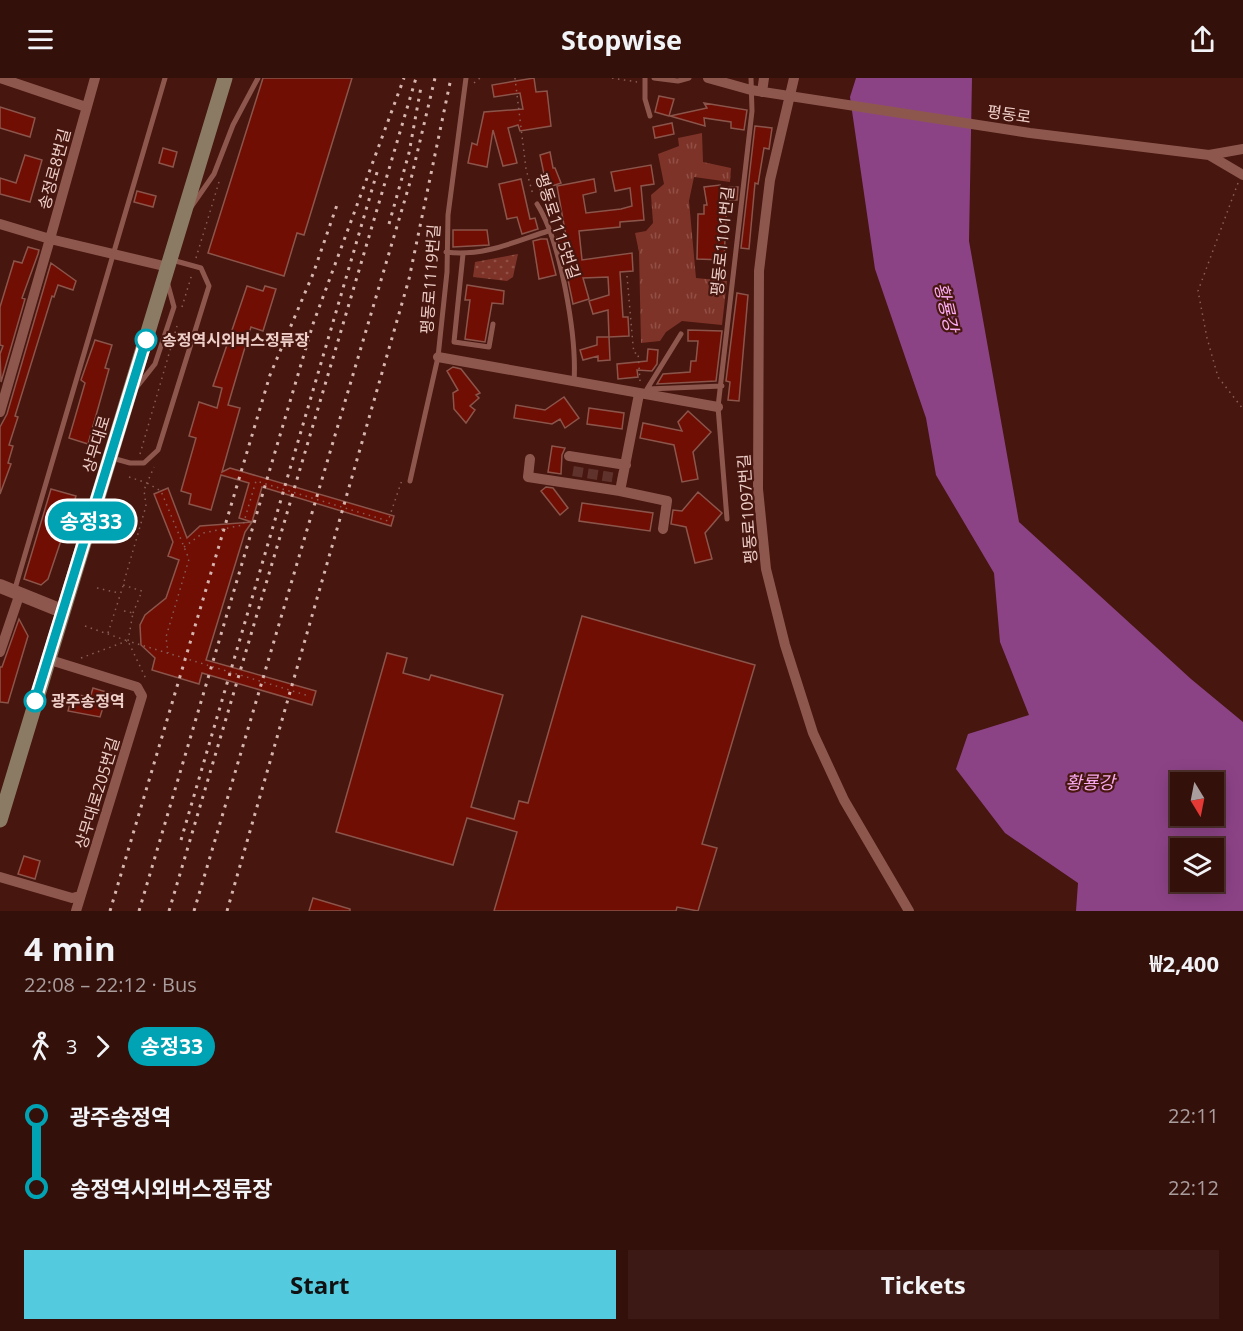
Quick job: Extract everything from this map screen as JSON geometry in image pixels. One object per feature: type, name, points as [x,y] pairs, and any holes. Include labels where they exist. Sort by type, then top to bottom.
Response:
[{"type":"main road","name":"상무대로","points":[[0,820],[3,800],[111,458],[225,78]]},
{"type":"street","points":[[0,78],[86,107]]},
{"type":"street","name":"송정로8번길","points":[[1,403],[95,78]]},
{"type":"street","name":"평동로","points":[[708,78],[757,85]]},
{"type":"street","name":"평동로","points":[[722,78],[790,95],[1030,133],[1209,155],[1243,148]]},
{"type":"street","name":"평동로1097번길","points":[[794,78],[770,180],[759,271],[758,489],[766,568],[785,645],[813,733],[844,800],[909,911]]},
{"type":"street","name":"평동로","points":[[1209,155],[1242,175]]},
{"type":"street","points":[[0,224],[50,239],[168,268]]},
{"type":"street","points":[[438,357],[718,407]]},
{"type":"street","points":[[620,491],[643,392]]},
{"type":"street","points":[[569,456],[626,465]]},
{"type":"street","points":[[531,459],[528,477],[668,501],[663,529]]},
{"type":"street","points":[[0,586],[62,611]]},
{"type":"street","points":[[0,652],[17,594]]},
{"type":"street","name":"상무대로205번길","points":[[47,660],[137,687],[142,696],[76,911]]},
{"type":"street","points":[[0,877],[74,898],[80,896]]},
{"type":"lane","points":[[17,594],[112,255],[165,78]]},
{"type":"lane","points":[[182,221],[214,174],[233,125],[258,78]]},
{"type":"lane","name":"평동로1119번길","points":[[410,481],[438,357],[447,215],[466,78]]},
{"type":"lane","points":[[645,78],[645,99],[650,116]]},
{"type":"lane","points":[[654,78],[678,81],[689,78]]},
{"type":"lane","name":"평동로1101번길","points":[[727,519],[718,407],[752,111],[757,85]]},
{"type":"lane","name":"평동로1115번길","points":[[537,204],[548,231],[572,317],[576,359],[574,382]]},
{"type":"lane","points":[[446,252],[463,254],[497,248],[548,231]]},
{"type":"lane","points":[[454,342],[463,254]]},
{"type":"lane","points":[[111,458],[130,463],[144,462],[158,450],[209,286],[201,268],[194,266],[168,268]]},
{"type":"lane","points":[[440,340],[489,347],[493,324]]},
{"type":"lane","points":[[643,392],[681,333]]},
{"type":"lane","points":[[643,392],[722,386]]},
{"type":"path","name":"평동로1115번길","points":[[515,78],[526,169],[537,204]]},
{"type":"path","points":[[1242,175],[1198,291],[1201,314],[1218,377],[1242,408]]},
{"type":"path","points":[[181,312],[217,187]]},
{"type":"path","points":[[627,276],[631,335],[634,352],[638,353],[643,392]]},
{"type":"path","points":[[139,456],[177,324]]},
{"type":"path","points":[[108,634],[146,506],[144,490],[154,467]]},
{"type":"path","points":[[183,547],[202,533],[243,525],[256,481],[388,521],[403,476],[413,470]]},
{"type":"path","points":[[129,477],[161,491],[189,560],[166,637],[168,653]]},
{"type":"path","points":[[123,585],[142,591],[133,613],[128,640],[147,681]]},
{"type":"path","points":[[97,588],[120,593]]},
{"type":"path","points":[[124,611],[133,613]]},
{"type":"path","points":[[85,626],[309,696]]},
{"type":"path","points":[[80,659],[128,640]]},
{"type":"green space","points":[[702,133],[703,162],[731,168],[730,182],[694,177],[689,201],[696,278],[727,281],[722,325],[682,321],[666,332],[660,341],[641,343],[639,252],[635,233],[646,231],[653,223],[651,195],[664,184],[658,154],[679,146],[678,138]]},
{"type":"green space","points":[[518,254],[513,277],[507,281],[473,277],[475,262]]},
{"type":"water","name":"황룡강","points":[[856,78],[972,78],[969,241],[1019,522],[1191,679],[1243,722],[1243,911],[1076,911],[1078,883],[1005,833],[956,769],[968,734],[1029,715],[1000,642],[994,573],[936,475],[926,418],[875,269],[850,97]]},
{"type":"building","points":[[263,78],[352,78],[304,235],[297,233],[284,276],[208,253]]},
{"type":"building","points":[[534,78],[536,92],[547,91],[551,126],[520,131],[518,125],[508,128],[517,163],[503,166],[493,130],[487,167],[468,163],[472,143],[477,145],[484,112],[523,109],[520,93],[494,97],[492,85]]},
{"type":"building","points":[[659,96],[674,99],[669,116],[655,112]]},
{"type":"building","points":[[704,103],[747,110],[744,130],[731,128],[731,122],[704,118],[705,126],[670,116],[707,108]]},
{"type":"building","points":[[0,107],[35,118],[30,137],[0,128]]},
{"type":"building","points":[[672,123],[674,134],[655,138],[653,127]]},
{"type":"building","points":[[755,126],[772,128],[769,149],[764,148],[758,184],[755,183],[749,249],[741,248]]},
{"type":"building","points":[[163,148],[177,152],[173,167],[159,163]]},
{"type":"building","points":[[550,152],[553,168],[561,183],[540,190],[537,179],[544,174],[540,155]]},
{"type":"building","points":[[25,155],[42,160],[30,202],[0,194],[0,178],[16,183]]},
{"type":"building","points":[[651,165],[654,184],[641,186],[644,220],[620,222],[620,227],[579,231],[582,260],[632,253],[633,271],[620,272],[623,317],[628,317],[629,336],[609,337],[608,310],[593,314],[589,301],[609,295],[608,277],[583,278],[589,299],[573,304],[566,270],[573,268],[570,248],[561,250],[557,237],[566,236],[557,186],[594,179],[596,192],[583,195],[586,213],[621,209],[632,206],[630,188],[615,191],[611,172]]},
{"type":"building","points":[[521,179],[530,219],[535,218],[538,229],[522,234],[517,217],[507,219],[499,184]]},
{"type":"building","points":[[720,185],[720,187],[738,187],[737,200],[727,200],[724,260],[697,259],[698,214],[704,214],[704,205],[707,205],[704,187]]},
{"type":"building","points":[[137,191],[156,196],[153,207],[134,202]]},
{"type":"building","points":[[453,230],[487,230],[489,245],[453,247]]},
{"type":"building","points":[[547,239],[556,275],[539,279],[533,241]]},
{"type":"building","points":[[28,247],[39,250],[22,298],[25,299],[1,382],[0,354],[3,346],[0,345],[0,307],[14,261],[22,263]]},
{"type":"building","points":[[51,263],[76,281],[73,290],[58,285],[54,297],[52,296],[15,416],[18,417],[9,445],[13,446],[8,463],[11,464],[0,494],[0,427],[7,414]]},
{"type":"building","points":[[467,285],[504,291],[503,304],[492,303],[485,342],[465,339],[470,300],[465,300]]},
{"type":"building","points":[[247,286],[263,291],[265,286],[276,289],[263,331],[251,327],[228,405],[240,408],[222,472],[230,468],[394,516],[391,526],[262,487],[252,522],[239,518],[249,483],[221,475],[211,510],[189,504],[191,494],[181,491],[196,438],[189,436],[199,402],[217,408],[222,388],[213,386]]},
{"type":"building","points":[[737,293],[748,295],[739,401],[728,400],[730,382],[726,381]]},
{"type":"building","points":[[688,330],[722,331],[716,381],[657,384],[663,374],[690,372],[691,361],[696,361],[698,341],[688,341]]},
{"type":"building","points":[[597,337],[609,337],[610,360],[598,361],[598,356],[583,360],[580,350],[597,345]]},
{"type":"building","points":[[95,340],[112,345],[105,368],[109,369],[88,444],[69,438],[85,383],[81,380]]},
{"type":"building","points":[[648,349],[658,350],[657,364],[652,371],[637,370],[638,377],[618,379],[617,364],[647,361]]},
{"type":"building","points":[[453,367],[461,369],[480,393],[476,395],[479,398],[470,406],[475,410],[466,423],[454,409],[453,393],[458,390],[447,371]]},
{"type":"building","points":[[564,397],[579,418],[565,428],[560,419],[552,424],[514,418],[516,405],[545,410]]},
{"type":"building","points":[[589,408],[624,413],[622,429],[587,424]]},
{"type":"building","points":[[688,411],[711,432],[693,452],[698,479],[682,482],[674,445],[640,438],[643,423],[682,431],[678,422]]},
{"type":"building","points":[[552,446],[565,448],[562,455],[561,474],[548,472]]},
{"type":"building","points":[[546,487],[553,488],[568,508],[560,515],[541,491]]},
{"type":"building","points":[[168,488],[187,538],[200,526],[252,522],[245,532],[206,660],[316,691],[312,705],[202,673],[199,684],[152,670],[155,658],[141,645],[140,625],[145,615],[166,598],[179,560],[168,556],[173,542],[154,494]]},
{"type":"building","points":[[51,489],[76,496],[48,579],[41,585],[24,579]]},
{"type":"building","points":[[698,492],[722,513],[705,533],[712,559],[695,563],[686,527],[671,524],[673,510],[682,511]]},
{"type":"building","points":[[582,503],[653,513],[650,531],[579,521]]},
{"type":"building","points":[[582,616],[755,665],[702,844],[717,848],[698,911],[677,907],[676,911],[494,911],[517,832],[467,818],[453,865],[336,832],[387,653],[407,658],[403,673],[429,680],[431,675],[503,695],[471,807],[514,819],[519,801],[528,803]]},
{"type":"building","points":[[19,619],[28,636],[8,703],[0,702],[0,667],[2,667]]},
{"type":"building","points":[[93,688],[113,694],[110,702],[105,701],[100,717],[68,711],[73,693],[90,698]]},
{"type":"building","points":[[24,856],[40,861],[35,879],[18,874]]},
{"type":"building","points":[[313,898],[350,909],[350,911],[309,911]]},
{"type":"tunnel","points":[[573,471],[623,479]]},
{"type":"railway","points":[[139,911],[313,324],[404,78]]},
{"type":"railway","points":[[169,911],[416,78]]},
{"type":"railway","points":[[194,911],[411,179],[435,78]]},
{"type":"railway","points":[[227,911],[409,279],[451,78]]},
{"type":"railway","points":[[389,224],[409,153],[421,87]]},
{"type":"railway","points":[[181,840],[378,169]]},
{"type":"railway","points":[[110,911],[270,375],[313,274],[338,202]]},
{"type":"bus line","name":"송정33","points":[[35,701],[146,340]]},
{"type":"place","name":"송정역시외버스정류장","points":[[146,340]]},
{"type":"place","name":"광주송정역","points":[[35,701]]}]
